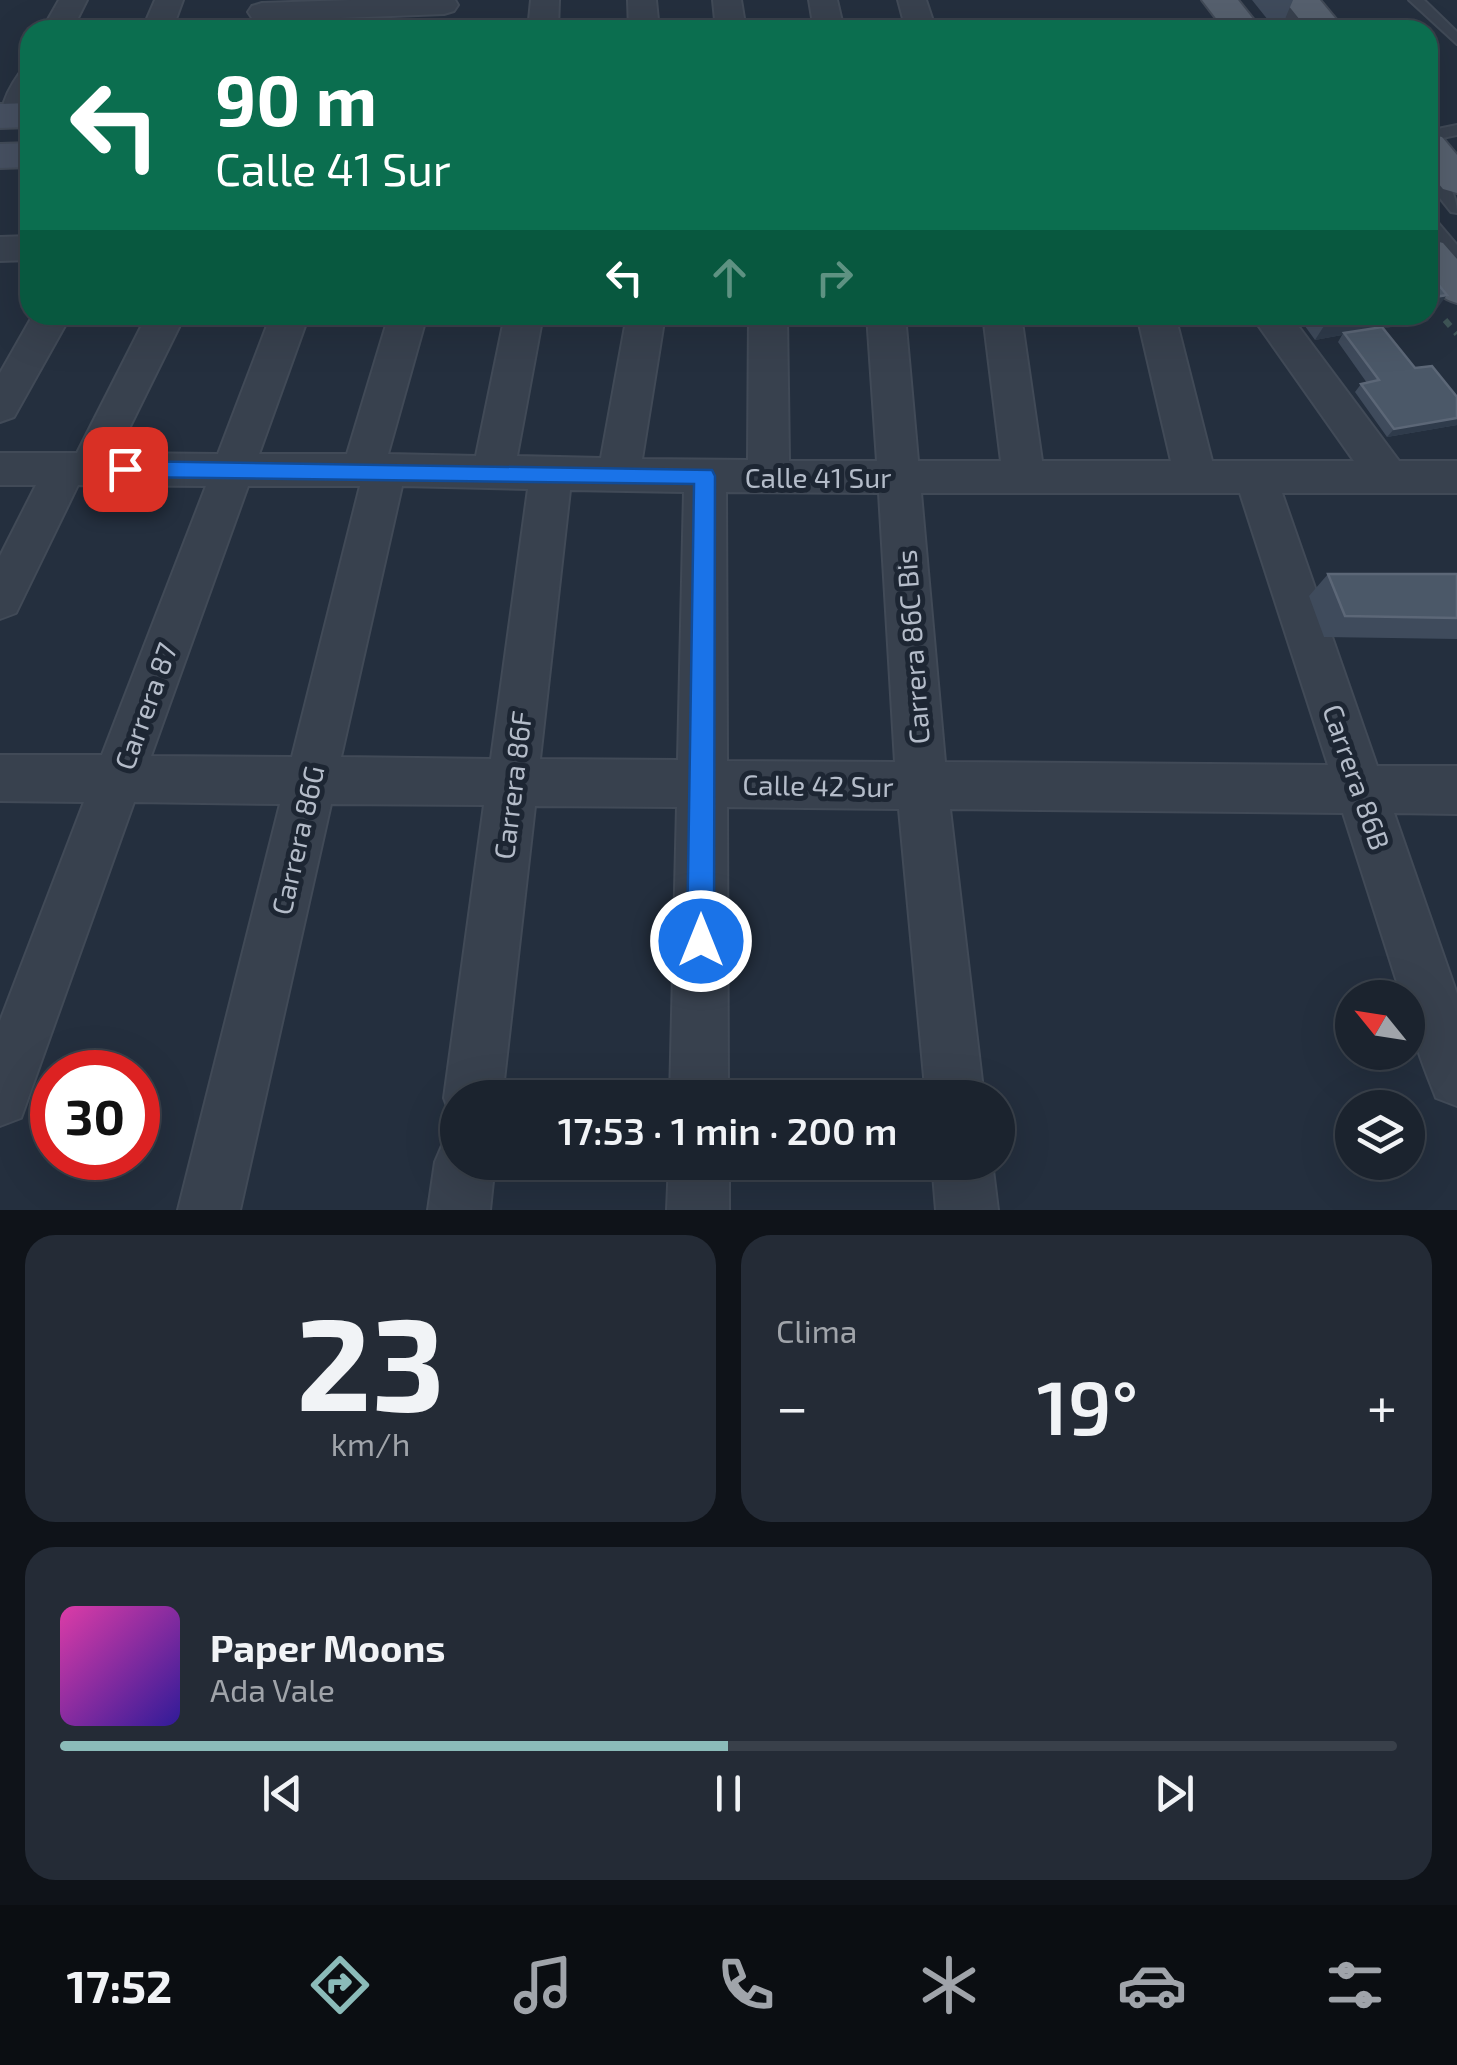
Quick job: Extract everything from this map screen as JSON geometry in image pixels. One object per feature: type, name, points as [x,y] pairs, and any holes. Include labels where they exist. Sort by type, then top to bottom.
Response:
[{"type":"main road","points":[[1220,0],[1236,20]]},
{"type":"main road","points":[[1301,0],[1318,20]]},
{"type":"main road","points":[[1438,158],[1457,180]]},
{"type":"main road","points":[[1438,264],[1457,288]]},
{"type":"street","points":[[261,14],[345,20],[443,12]]},
{"type":"street","points":[[0,406],[46,325]]},
{"type":"street","points":[[0,600],[160,325]]},
{"type":"street","name":"Carrera 87","points":[[0,1097],[286,325]]},
{"type":"street","name":"Carrera 86G","points":[[208,1210],[311,781],[406,325]]},
{"type":"street","points":[[493,472],[522,325]]},
{"type":"street","points":[[619,474],[644,325]]},
{"type":"street","points":[[768,325],[769,477]]},
{"type":"street","name":"Carrera 86C Bis","points":[[887,325],[922,786],[953,1080]]},
{"type":"street","points":[[1003,325],[1024,477]]},
{"type":"street","points":[[1158,325],[1195,477]]},
{"type":"street","points":[[1277,325],[1388,477]]},
{"type":"street","name":"Calle 41 Sur","points":[[0,468],[769,477],[1457,477]]},
{"type":"street","name":"Carrera 86F","points":[[475,1080],[551,473]]},
{"type":"street","points":[[699,1080],[705,476]]},
{"type":"street","name":"Carrera 86B","points":[[1256,477],[1457,1077]]},
{"type":"street","name":"Calle 42 Sur","points":[[0,778],[1457,790]]},
{"type":"street","points":[[458,1210],[462,1180]]},
{"type":"street","points":[[698,1180],[698,1210]]},
{"type":"street","points":[[964,1180],[967,1210]]},
{"type":"lane","points":[[1236,0],[1253,20]]},
{"type":"lane","points":[[1278,0],[1295,20]]},
{"type":"lane","points":[[1416,0],[1436,20]]},
{"type":"lane","points":[[1438,21],[1457,40]]},
{"type":"lane","points":[[1438,185],[1457,208]]},
{"type":"lane","points":[[1438,234],[1457,256]]},
{"type":"building","points":[[1382,327],[1415,368],[1432,366],[1457,397],[1457,418],[1394,429],[1361,384],[1379,380],[1344,333]]},
{"type":"building","points":[[1328,574],[1457,574],[1457,618],[1345,616]]},
{"type":"route","points":[[125,469],[705,476],[701,941]]}]
